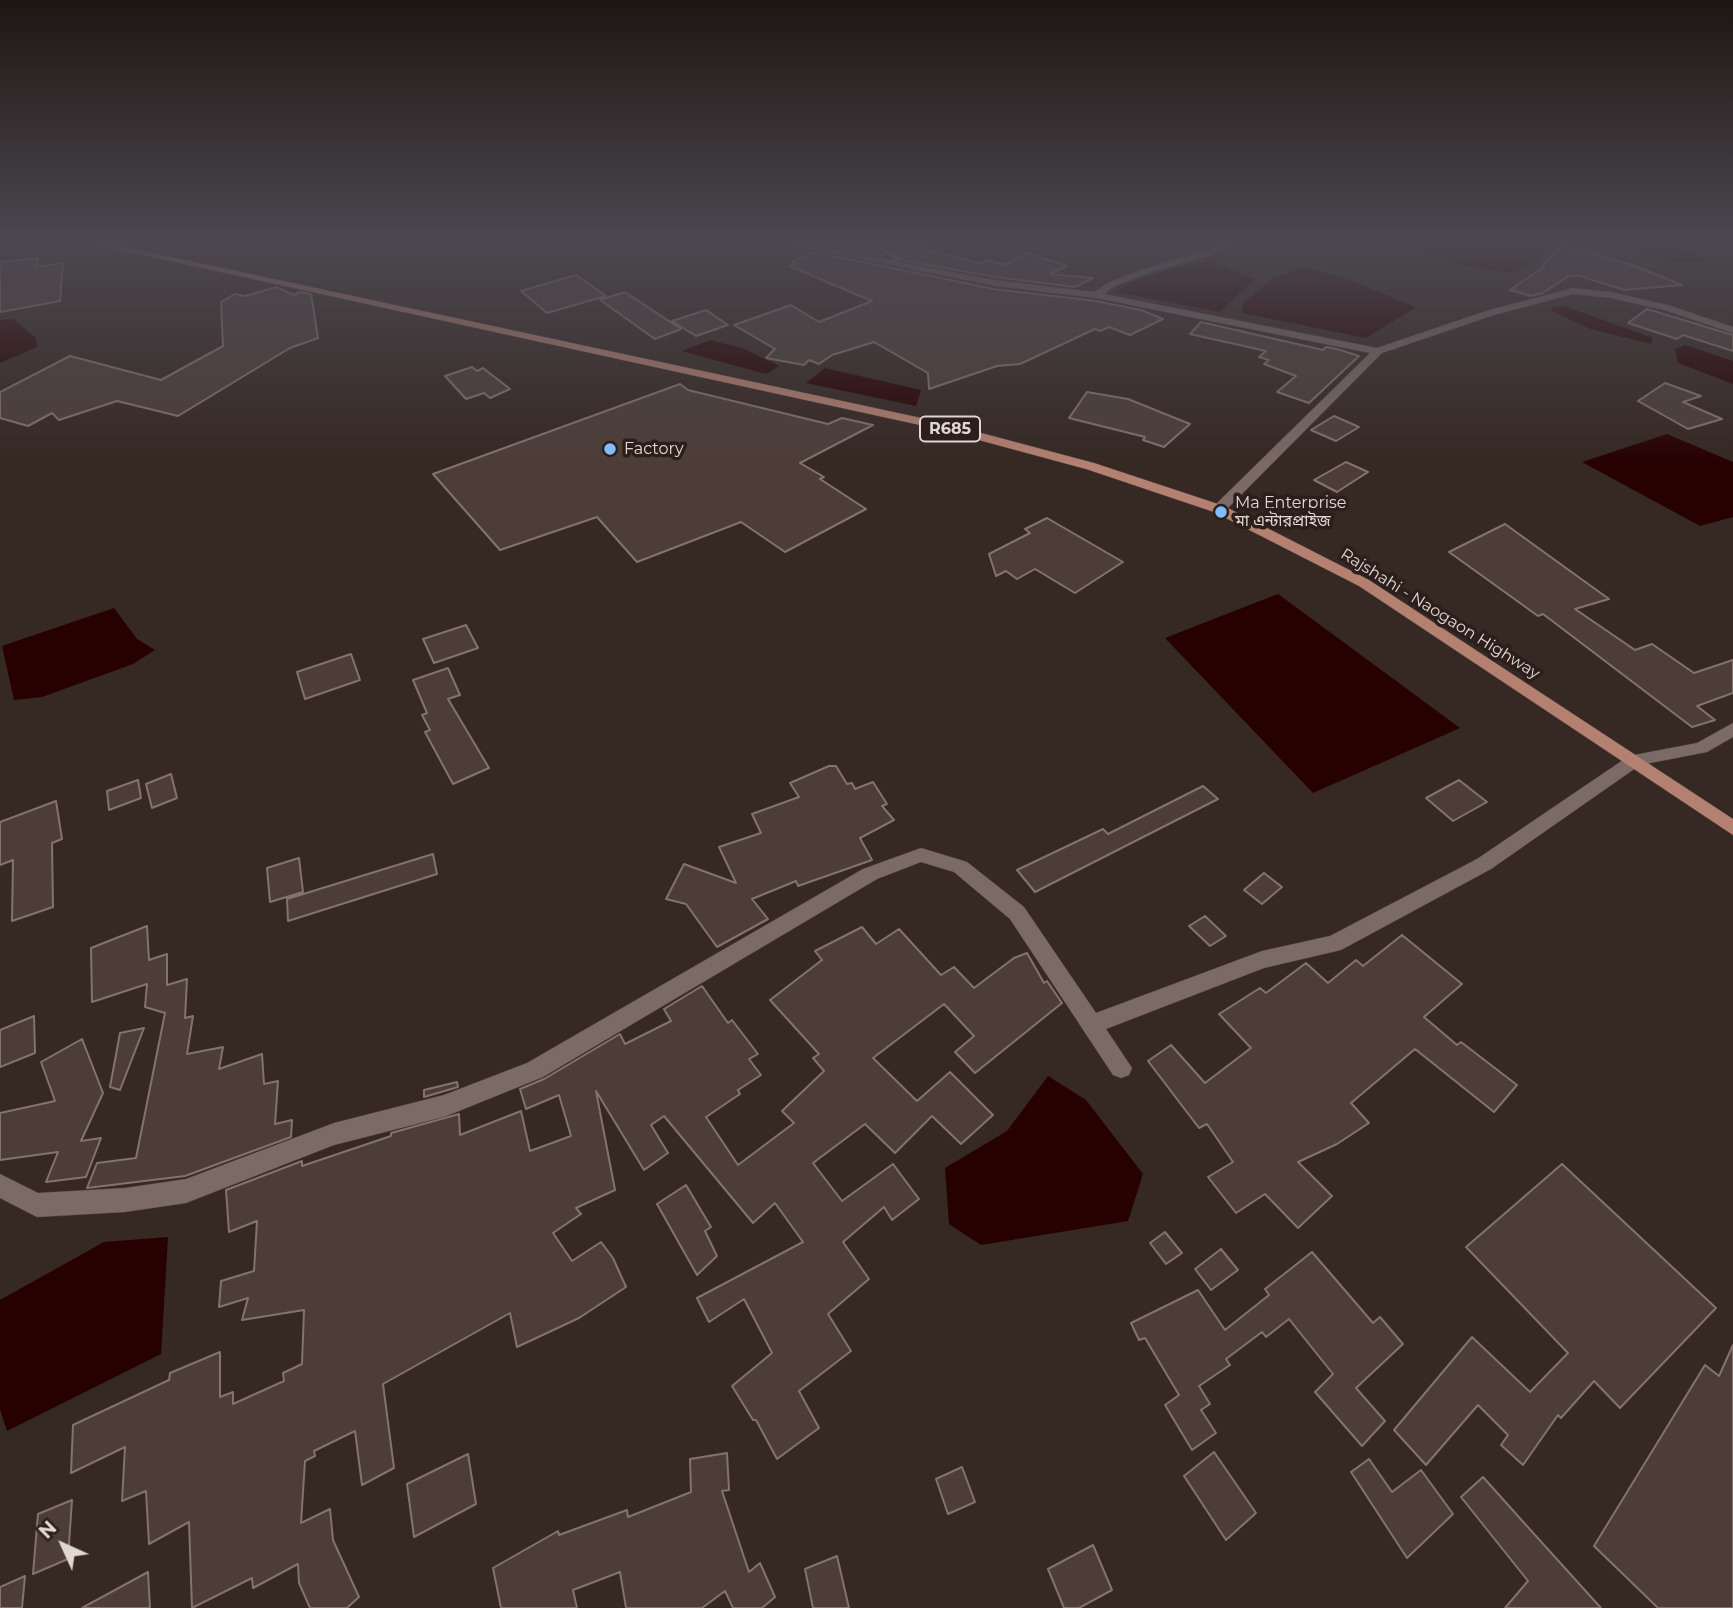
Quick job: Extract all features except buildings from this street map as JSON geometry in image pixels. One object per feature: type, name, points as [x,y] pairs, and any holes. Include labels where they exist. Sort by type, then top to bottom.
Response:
[{"type":"main road","name":"Rajshahi - Naogaon Highway","points":[[431,316],[940,426],[1090,466],[1219,509],[1364,583],[1636,760],[1733,828]]},
{"type":"street","points":[[1202,316],[1378,351]]},
{"type":"street","points":[[1219,509],[1378,351],[1481,316]]},
{"type":"street","points":[[1691,316],[1733,330]]},
{"type":"street","points":[[1091,1024],[1146,1006],[1262,960],[1334,944],[1484,864],[1636,760],[1701,748],[1733,730]]},
{"type":"street","points":[[0,1186],[37,1205],[125,1200],[186,1191],[334,1134],[443,1106],[535,1070],[870,874],[921,855],[960,867],[1017,913],[1121,1068]]},
{"type":"shaded area","points":[[1257,316],[1401,316],[1366,338]]},
{"type":"shaded area","points":[[1563,316],[1592,316],[1653,338],[1651,344],[1590,329]]},
{"type":"shaded area","points":[[13,319],[36,338],[37,347],[0,363],[0,320]]},
{"type":"shaded area","points":[[711,340],[745,349],[779,366],[766,374],[681,351]]},
{"type":"shaded area","points":[[1685,345],[1733,361],[1733,384],[1678,363],[1675,349]]},
{"type":"shaded area","points":[[825,368],[921,390],[916,406],[806,383]]},
{"type":"shaded area","points":[[1667,434],[1733,462],[1733,517],[1700,526],[1582,462]]},
{"type":"shaded area","points":[[1278,594],[1460,728],[1313,793],[1165,638]]},
{"type":"shaded area","points":[[114,608],[137,639],[155,650],[133,664],[42,697],[14,700],[2,646]]},
{"type":"shaded area","points":[[1048,1076],[1086,1100],[1143,1174],[1128,1221],[981,1245],[949,1224],[945,1168],[1007,1131]]},
{"type":"shaded area","points":[[168,1237],[161,1354],[7,1431],[0,1409],[0,1300],[104,1242]]},
{"type":"place","name":"Factory","points":[[610,449]]},
{"type":"place","name":"Ma Enterprise মা এন্টারপ্রাইজ","points":[[1221,512]]}]
